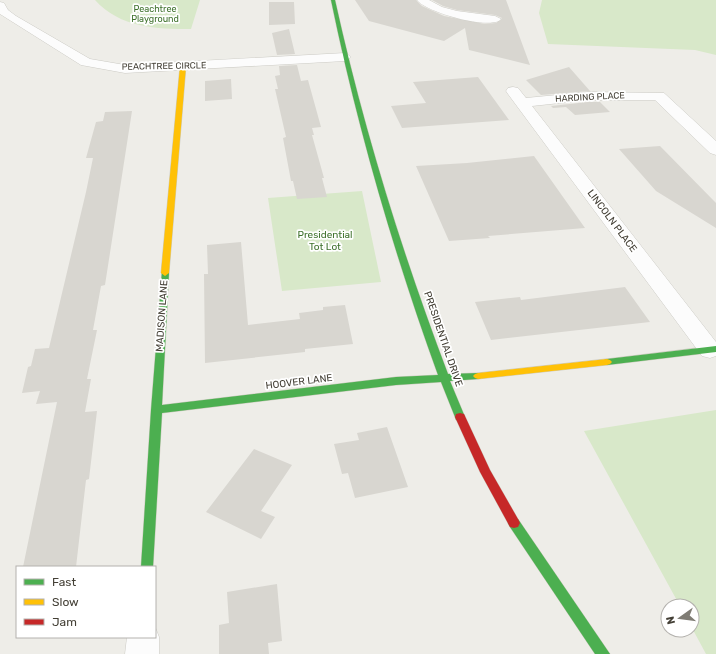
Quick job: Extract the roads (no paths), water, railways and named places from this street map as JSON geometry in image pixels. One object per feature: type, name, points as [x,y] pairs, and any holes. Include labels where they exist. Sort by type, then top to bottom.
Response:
[{"type":"street","name":"PRESIDENTIAL DRIVE","points":[[333,0],[345,57],[380,183],[444,379],[471,442],[501,501],[566,605],[603,654]]},
{"type":"street","points":[[422,0],[444,11],[495,19]]},
{"type":"street","name":"PEACHTREE CIRCLE","points":[[0,5],[12,18],[86,62],[125,68],[345,57]]},
{"type":"street","name":"MADISON LANE","points":[[147,566],[166,253],[183,66]]},
{"type":"street","name":"HARDING PLACE","points":[[518,97],[659,96],[716,150]]},
{"type":"street","name":"LINCOLN PLACE","points":[[518,97],[713,349]]},
{"type":"street","name":"LINCOLN PLACE","points":[[444,379],[484,376],[713,349]]},
{"type":"street","name":"HOOVER LANE","points":[[156,410],[396,381],[444,379]]},
{"type":"street","points":[[142,654],[143,638]]},
{"type":"park label","name":"Peachtree Playground","points":[[155,14]]},
{"type":"park label","name":"Presidential Tot Lot","points":[[325,240]]}]
